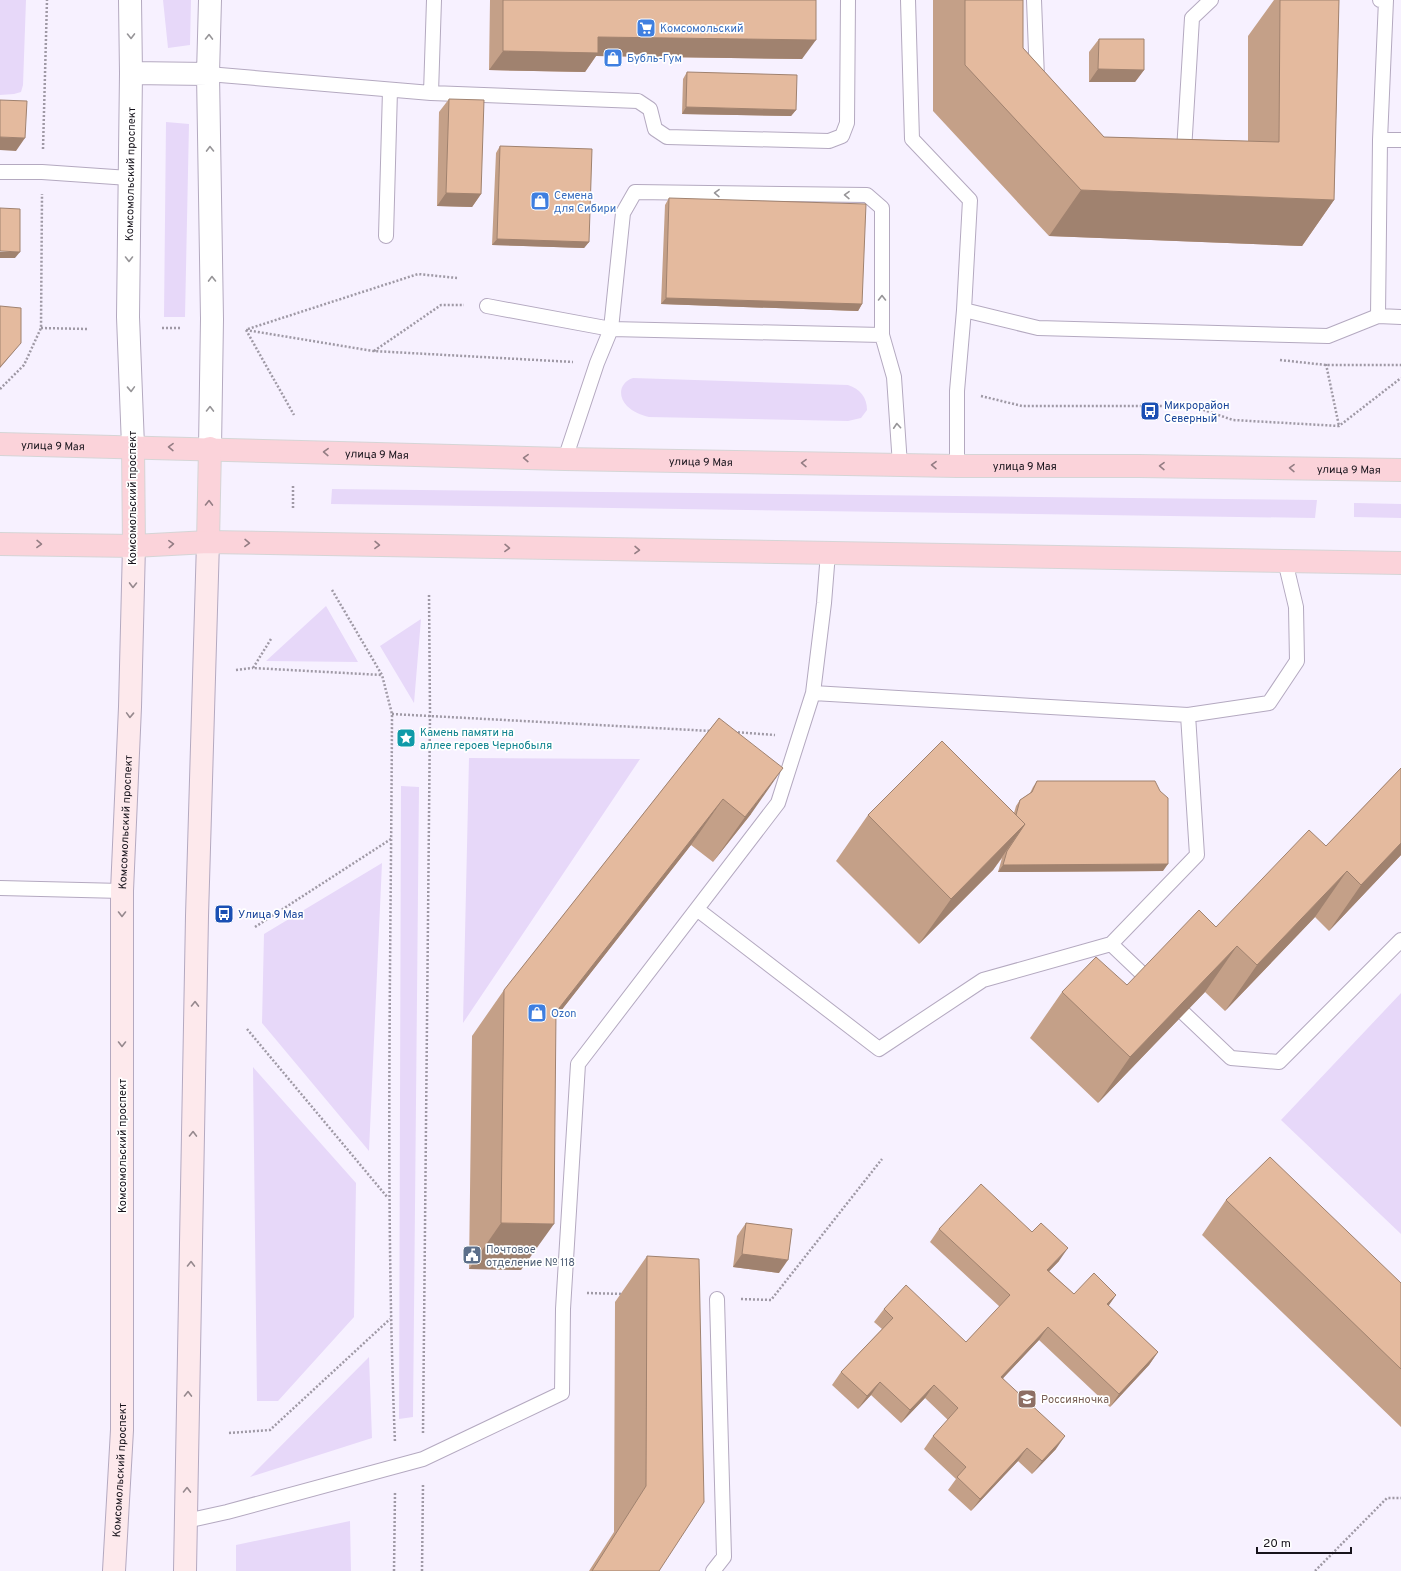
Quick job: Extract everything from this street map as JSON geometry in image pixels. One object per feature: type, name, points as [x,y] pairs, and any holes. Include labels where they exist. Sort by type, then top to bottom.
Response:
[{"type":"main road","name":"улица 9 Мая","points":[[0,444],[210,448],[565,459],[957,466],[1139,466],[1401,470]]},
{"type":"main road","name":"Комсомольский проспект","points":[[114,1571],[122,1430],[122,891],[130,707],[134,546],[133,446]]},
{"type":"main road","points":[[185,1571],[197,916],[210,448]]},
{"type":"main road","points":[[0,544],[134,546],[208,542],[1401,563]]},
{"type":"street","name":"Комсомольский проспект","points":[[130,0],[131,73],[128,317],[133,446]]},
{"type":"street","points":[[210,0],[208,74],[212,319],[210,448]]},
{"type":"street","points":[[131,73],[208,74]]},
{"type":"lane","points":[[431,94],[434,0]]},
{"type":"lane","points":[[208,74],[431,94],[638,101],[650,109],[655,129],[667,137],[829,141],[842,136],[847,123],[848,0]]},
{"type":"lane","points":[[908,0],[912,139],[970,200],[964,310],[957,391],[957,466]]},
{"type":"lane","points":[[1034,0],[1037,78],[1047,89]]},
{"type":"lane","points":[[1162,150],[1184,151],[1192,18],[1211,0]]},
{"type":"lane","points":[[1378,316],[1380,140],[1386,0],[1380,0]]},
{"type":"lane","points":[[386,236],[390,90]]},
{"type":"lane","points":[[1380,140],[1401,140]]},
{"type":"lane","points":[[0,172],[42,172],[129,178]]},
{"type":"lane","points":[[565,459],[597,363],[611,329],[623,214],[635,192],[867,195],[882,208],[882,335],[894,377],[900,465]]},
{"type":"lane","points":[[487,306],[611,329],[882,335]]},
{"type":"lane","points":[[964,310],[1038,328],[1328,336],[1378,316],[1401,317]]},
{"type":"lane","points":[[186,1521],[227,1512],[423,1459],[562,1392],[565,1292],[578,1064],[698,910],[778,803],[813,693],[824,603],[828,553]]},
{"type":"lane","points":[[813,693],[1188,714],[1269,703],[1297,661],[1296,607],[1285,561]]},
{"type":"lane","points":[[698,910],[879,1049],[984,980],[1111,944],[1197,855],[1188,714]]},
{"type":"lane","points":[[0,888],[122,891]]},
{"type":"lane","points":[[1111,944],[1231,1058],[1279,1062],[1401,940]]},
{"type":"lane","points":[[713,1571],[724,1557],[717,1299]]},
{"type":"path","points":[[246,330],[418,274],[457,278]]},
{"type":"path","points":[[373,351],[441,305],[487,306]]},
{"type":"path","points":[[0,389],[24,365],[41,328],[88,329]]},
{"type":"path","points":[[162,328],[182,328]]},
{"type":"path","points":[[246,330],[373,351],[597,363]]},
{"type":"path","points":[[246,330],[294,415]]},
{"type":"path","points":[[1328,336],[1326,365],[1339,426]]},
{"type":"path","points":[[1275,360],[1326,365],[1401,365]]},
{"type":"path","points":[[957,391],[1022,406],[1192,406],[1233,420],[1339,426],[1401,378]]},
{"type":"path","points":[[293,485],[293,508]]},
{"type":"path","points":[[332,590],[382,675],[392,714],[389,1199],[390,1319],[396,1466],[394,1571]]},
{"type":"path","points":[[422,1571],[430,715],[429,593]]},
{"type":"path","points":[[253,668],[271,639]]},
{"type":"path","points":[[236,670],[253,668],[382,675]]},
{"type":"path","points":[[392,714],[713,731]]},
{"type":"path","points":[[728,732],[799,736]]},
{"type":"path","points":[[255,928],[392,839]]},
{"type":"path","points":[[247,1029],[389,1199]]},
{"type":"path","points":[[717,1299],[771,1300],[882,1159]]},
{"type":"path","points":[[565,1292],[626,1294]]},
{"type":"path","points":[[229,1433],[270,1430],[390,1319]]},
{"type":"path","points":[[1315,1571],[1387,1498],[1401,1498]]},
{"type":"shaded area","points":[[0,0],[26,0],[23,85],[21,92],[14,94],[0,95]]},
{"type":"shaded area","points":[[163,0],[191,0],[190,45],[168,48]]},
{"type":"shaded area","points":[[166,122],[189,124],[185,317],[164,317]]},
{"type":"shaded area","points":[[633,378],[848,385],[862,394],[866,401],[867,410],[861,418],[848,421],[649,417],[632,410],[627,406],[622,398],[621,390],[623,386]]},
{"type":"shaded area","points":[[332,489],[1317,500],[1315,518],[331,504]]},
{"type":"shaded area","points":[[1354,503],[1401,504],[1401,518],[1354,517]]},
{"type":"shaded area","points":[[326,606],[358,662],[266,661]]},
{"type":"shaded area","points":[[421,619],[414,703],[380,646]]},
{"type":"shaded area","points":[[469,758],[640,759],[463,1023]]},
{"type":"shaded area","points":[[401,786],[419,787],[413,1417],[399,1419]]},
{"type":"shaded area","points":[[382,863],[369,1151],[262,1023],[264,934]]},
{"type":"shaded area","points":[[1401,993],[1401,1234],[1281,1120]]},
{"type":"shaded area","points":[[253,1067],[356,1183],[354,1317],[278,1401],[257,1401]]},
{"type":"shaded area","points":[[369,1357],[372,1438],[250,1477]]},
{"type":"shaded area","points":[[350,1521],[351,1571],[236,1571],[236,1545]]},
{"type":"building","name":"Комсомольский","points":[[503,0],[816,0],[816,40],[598,37],[598,53],[503,51]]},
{"type":"building","points":[[965,0],[1023,0],[1023,48],[1104,137],[1279,142],[1280,0],[1339,0],[1334,200],[1081,190],[965,65]]},
{"type":"building","points":[[1099,39],[1144,39],[1144,70],[1098,69]]},
{"type":"building","points":[[687,72],[797,75],[796,110],[686,107]]},
{"type":"building","points":[[449,99],[484,100],[481,194],[446,193]]},
{"type":"building","points":[[0,100],[27,101],[25,138],[0,137]]},
{"type":"building","name":"Семена для Сибири","points":[[500,146],[592,149],[589,242],[497,239]]},
{"type":"building","points":[[669,198],[866,204],[862,304],[666,298]]},
{"type":"building","points":[[0,208],[20,209],[20,252],[0,251]]},
{"type":"building","points":[[0,306],[21,308],[21,343],[0,367]]},
{"type":"building","points":[[719,718],[783,768],[745,817],[723,799],[556,1012],[554,1224],[501,1223],[504,990]]},
{"type":"building","points":[[942,741],[1025,824],[951,899],[868,815]]},
{"type":"building","points":[[1401,768],[1401,843],[1361,885],[1347,871],[1257,965],[1237,946],[1130,1057],[1062,992],[1096,957],[1127,985],[1199,910],[1216,927],[1309,830],[1326,846]]},
{"type":"building","points":[[1037,781],[1155,781],[1160,791],[1168,798],[1168,864],[1003,865],[1007,851],[1025,824],[1016,815],[1020,800],[1032,792]]},
{"type":"building","points":[[1270,1157],[1401,1283],[1401,1369],[1226,1200]]},
{"type":"building","points":[[981,1184],[1032,1232],[1041,1223],[1068,1248],[1047,1270],[1074,1294],[1094,1273],[1116,1295],[1107,1304],[1158,1352],[1119,1394],[1048,1327],[1001,1377],[1065,1436],[1042,1461],[1027,1448],[980,1499],[957,1477],[966,1467],[933,1436],[958,1408],[934,1385],[910,1410],[880,1382],[867,1396],[841,1372],[893,1318],[884,1309],[906,1285],[966,1342],[1010,1295],[939,1229]]},
{"type":"building","points":[[746,1223],[792,1229],[788,1260],[742,1254]]},
{"type":"building","points":[[647,1256],[699,1259],[704,1502],[659,1571],[592,1571],[646,1486]]},
{"type":"place","name":"Комсомольский","points":[[646,28]]},
{"type":"place","name":"Бубль-Гум","points":[[613,58]]},
{"type":"place","name":"Семена для Сибири","points":[[540,201]]},
{"type":"place","name":"Микрорайон Северный","points":[[1150,411]]},
{"type":"place","name":"Камень памяти на аллее героев Чернобыля","points":[[406,738]]},
{"type":"place","name":"Улица 9 Мая","points":[[224,914]]},
{"type":"place","name":"Ozon","points":[[537,1013]]},
{"type":"place","name":"Почтовое отделение № 118","points":[[472,1255]]},
{"type":"place","name":"Россияночка","points":[[1027,1399]]}]
